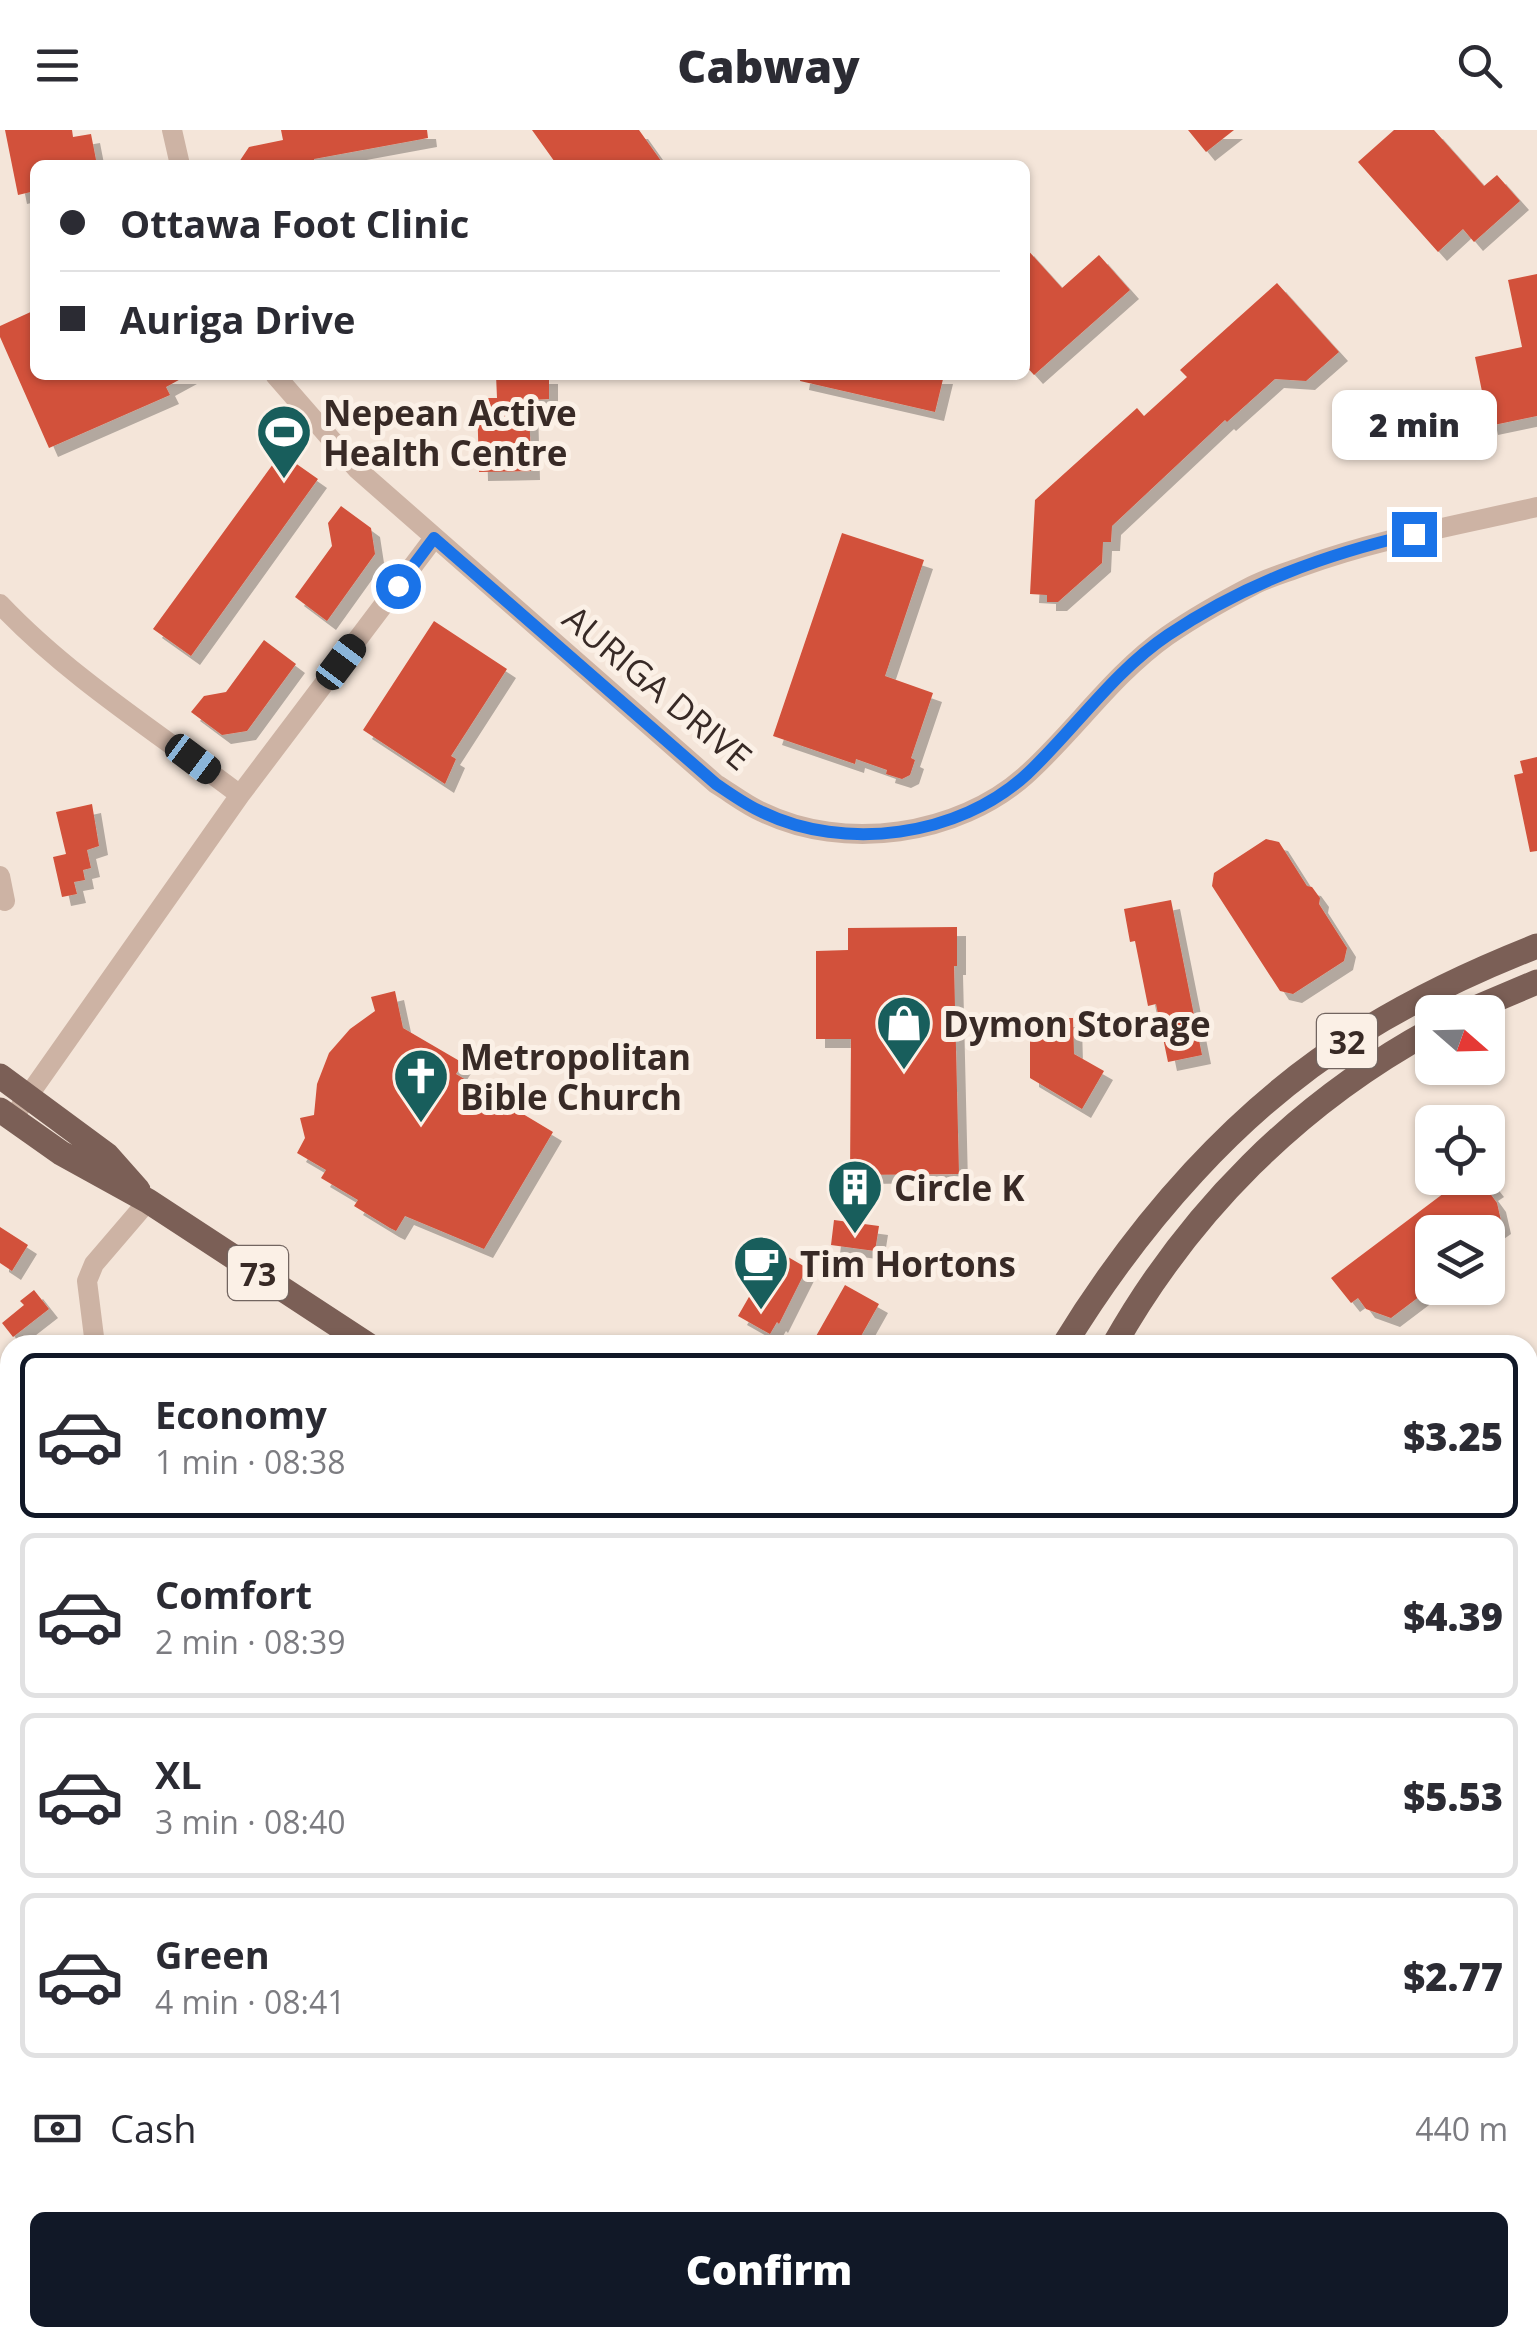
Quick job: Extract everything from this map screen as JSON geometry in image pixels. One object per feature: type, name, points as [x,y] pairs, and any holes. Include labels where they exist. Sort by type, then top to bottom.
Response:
[{"type":"main road","name":"32","points":[[1070,1335],[1096,1293],[1151,1221],[1257,1111],[1320,1060],[1382,1019],[1460,978],[1537,946]]},
{"type":"main road","points":[[1505,996],[1537,982]]},
{"type":"main road","name":"32","points":[[1121,1335],[1187,1236],[1263,1152],[1340,1087],[1415,1041]]},
{"type":"main road","name":"73","points":[[0,1076],[107,1156],[148,1201]]},
{"type":"main road","name":"73","points":[[6,1114],[95,1175],[148,1201],[353,1335]]},
{"type":"street","points":[[172,130],[179,160]]},
{"type":"street","name":"AURIGA DRIVE","points":[[279,380],[357,469],[716,784],[762,813],[816,830],[863,834],[908,831],[989,801],[1026,776],[1099,696],[1166,636],[1256,584],[1357,547],[1537,507]]},
{"type":"street","points":[[6,1114],[28,1096],[240,795],[434,538]]},
{"type":"street","points":[[0,604],[69,667],[240,795]]},
{"type":"street","points":[[0,876],[5,901]]},
{"type":"street","points":[[94,1335],[86,1282],[94,1264],[148,1201]]},
{"type":"building","points":[[5,130],[72,130],[73,137],[91,134],[96,160],[30,160],[30,192],[18,195]]},
{"type":"building","points":[[281,130],[427,130],[428,138],[314,160],[240,160],[249,147],[283,140]]},
{"type":"building","points":[[532,130],[639,130],[660,160],[553,160]]},
{"type":"building","points":[[1188,130],[1234,130],[1206,152]]},
{"type":"building","points":[[1394,130],[1434,130],[1484,186],[1497,175],[1520,201],[1474,242],[1463,229],[1438,252],[1358,162]]},
{"type":"building","points":[[1030,253],[1062,288],[1099,255],[1130,290],[1034,375],[1030,371]]},
{"type":"building","points":[[1537,274],[1537,416],[1489,426],[1475,357],[1522,347],[1508,280]]},
{"type":"building","points":[[1277,283],[1339,352],[1306,381],[1275,379],[1225,420],[1112,526],[1111,542],[1103,542],[1102,563],[1058,602],[1047,602],[1047,595],[1030,594],[1035,500],[1137,408],[1144,416],[1187,377],[1180,370]]},
{"type":"building","points":[[30,312],[30,380],[179,380],[166,387],[170,395],[49,448],[0,337],[0,326]]},
{"type":"building","points":[[496,380],[549,380],[549,399],[529,400],[531,471],[479,472],[477,398],[497,398]]},
{"type":"building","points":[[800,380],[943,380],[935,412]]},
{"type":"building","points":[[281,453],[318,479],[191,656],[153,629]]},
{"type":"building","points":[[341,506],[371,528],[375,554],[327,621],[295,597],[332,546],[328,523]]},
{"type":"building","points":[[842,533],[924,560],[885,676],[933,693],[911,758],[915,760],[910,775],[902,779],[856,759],[855,764],[773,736]]},
{"type":"building","points":[[434,621],[507,669],[451,756],[456,759],[445,784],[363,730]]},
{"type":"building","points":[[264,640],[296,664],[247,731],[222,735],[191,712],[204,696],[226,692]]},
{"type":"building","points":[[1537,757],[1537,851],[1530,852],[1514,775],[1523,773],[1520,761]]},
{"type":"building","points":[[92,804],[99,846],[87,850],[91,868],[83,870],[85,880],[74,882],[77,894],[62,897],[53,857],[66,854],[56,812]]},
{"type":"building","points":[[1266,839],[1279,842],[1307,886],[1320,898],[1319,904],[1347,948],[1344,961],[1293,994],[1280,991],[1212,886],[1214,873]]},
{"type":"building","points":[[1171,900],[1202,1055],[1168,1062],[1156,1004],[1148,1006],[1124,909]]},
{"type":"building","name":"Dymon Storage","points":[[957,927],[954,966],[959,1174],[850,1175],[851,1039],[816,1039],[816,951],[848,950],[848,928]]},
{"type":"building","name":"Metropolitan Bible Church","points":[[395,991],[403,1028],[463,1063],[456,1074],[553,1132],[484,1249],[405,1216],[396,1231],[390,1228],[354,1206],[358,1200],[321,1178],[326,1170],[297,1153],[305,1138],[300,1118],[314,1115],[317,1084],[329,1053],[350,1029],[375,1011],[371,997]]},
{"type":"building","points":[[1030,1018],[1073,1018],[1074,1054],[1104,1071],[1082,1109],[1030,1078]]},
{"type":"building","points":[[1441,1195],[1491,1195],[1497,1203],[1500,1215],[1415,1215],[1415,1300],[1391,1318],[1366,1309],[1358,1298],[1351,1303],[1331,1278]]},
{"type":"building","name":"Circle K","points":[[834,1220],[879,1226],[875,1251],[831,1245]]},
{"type":"building","points":[[0,1227],[28,1245],[12,1271],[0,1263]]},
{"type":"building","points":[[776,1250],[807,1268],[770,1334],[738,1316]]},
{"type":"building","points":[[845,1285],[879,1304],[862,1335],[817,1335]]},
{"type":"building","points":[[34,1290],[49,1309],[11,1335],[2,1323],[24,1305],[20,1301]]},
{"type":"place","name":"Nepean Active Health Centre","points":[[284,481]]},
{"type":"place","name":"Dymon Storage","points":[[904,1072]]},
{"type":"place","name":"Metropolitan Bible Church","points":[[421,1125]]},
{"type":"place","name":"Circle K","points":[[855,1236]]},
{"type":"place","name":"Tim Hortons","points":[[761,1312]]},
{"type":"route","points":[[398,586],[434,538],[716,784],[762,813],[816,830],[863,834],[908,831],[989,801],[1026,776],[1099,696],[1166,636],[1256,584],[1357,547],[1414,534]]}]
